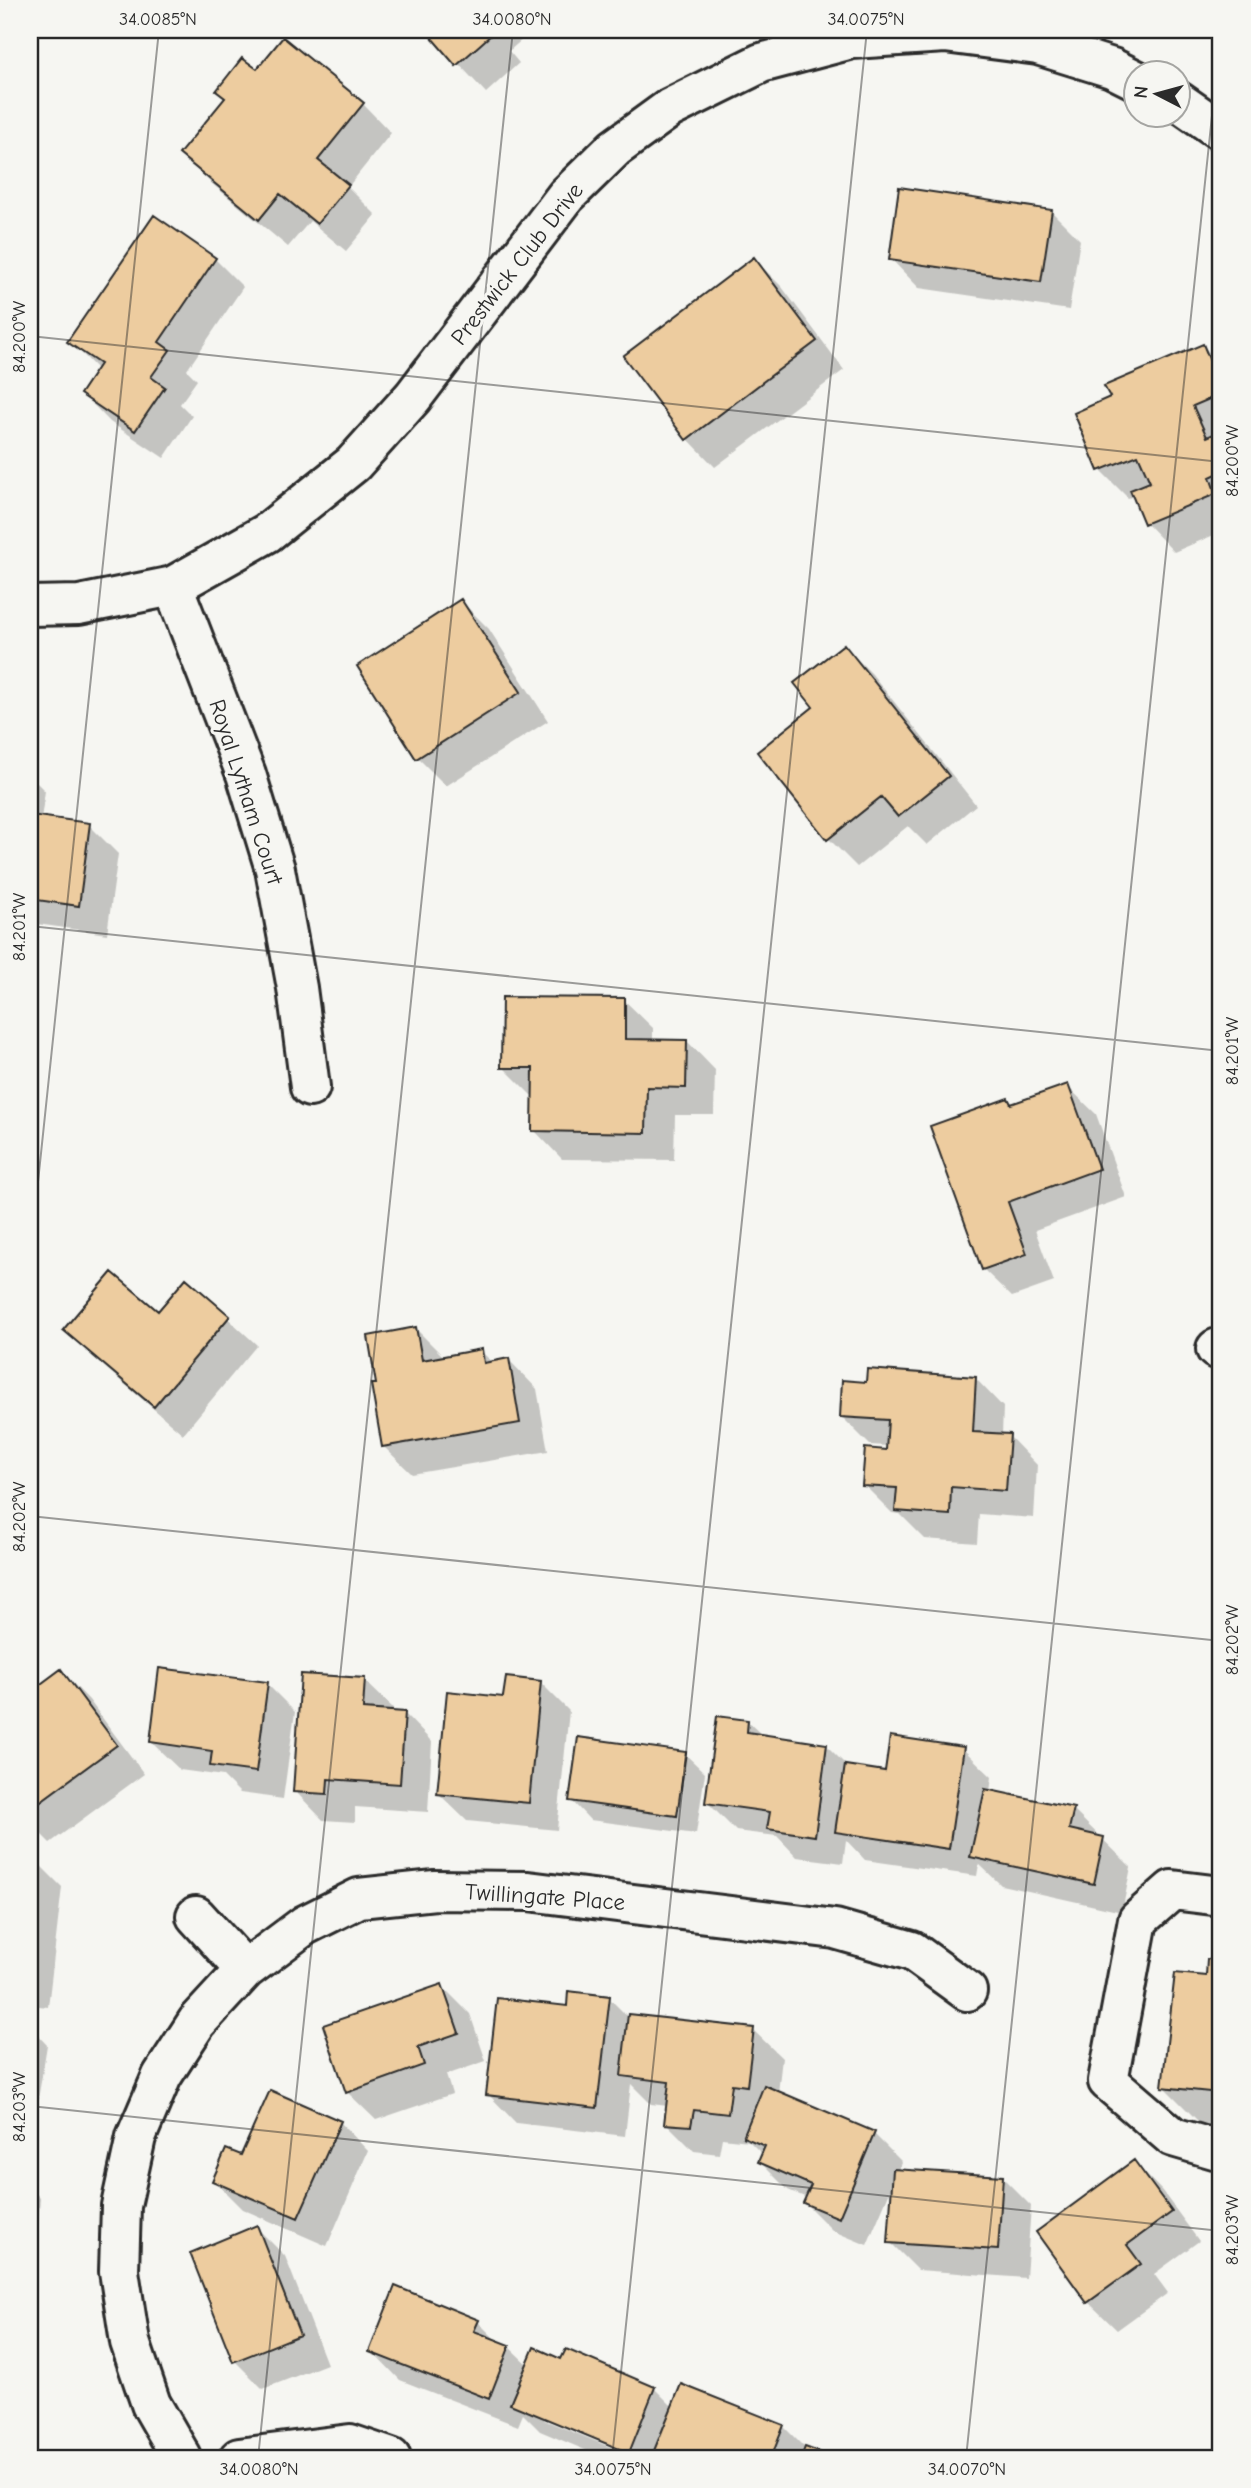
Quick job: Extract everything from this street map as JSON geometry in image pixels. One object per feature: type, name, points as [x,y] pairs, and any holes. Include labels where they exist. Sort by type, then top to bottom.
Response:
[{"type":"street","name":"Prestwick Club Drive","points":[[30,606],[79,605],[173,586],[267,533],[353,464],[414,397],[566,196],[615,148],[670,108],[761,63],[852,39],[945,33],[1038,46],[1122,73]]},
{"type":"street","points":[[1192,111],[1221,131]]},
{"type":"street","name":"Royal Lytham Court","points":[[173,586],[246,774],[275,869],[298,988],[310,1087]]},
{"type":"street","name":"Twillingate Place","points":[[182,2458],[151,2403],[130,2342],[119,2271],[121,2206],[136,2137],[162,2076],[197,2022],[245,1970],[304,1925],[359,1898],[435,1890],[528,1891],[835,1929],[912,1951],[967,1991]]},
{"type":"street","points":[[1221,1896],[1172,1890],[1138,1920],[1108,2081],[1172,2137],[1221,2151]]},
{"type":"street","points":[[197,1916],[245,1970]]},
{"type":"street","points":[[239,2458],[350,2444],[391,2458]]},
{"type":"building","points":[[425,30],[488,30],[492,34],[456,66]]},
{"type":"building","points":[[283,37],[364,103],[318,160],[349,185],[317,224],[280,194],[259,220],[179,154],[225,98],[216,91],[242,58],[257,69]]},
{"type":"building","points":[[899,187],[1052,210],[1041,282],[889,260]]},
{"type":"building","points":[[154,215],[216,258],[159,342],[170,350],[151,377],[165,387],[135,431],[80,394],[100,364],[67,342]]},
{"type":"building","points":[[754,257],[817,341],[686,440],[623,356]]},
{"type":"building","points":[[1203,344],[1221,394],[1193,406],[1207,437],[1221,431],[1221,472],[1210,477],[1216,494],[1144,524],[1130,490],[1150,482],[1138,455],[1098,471],[1074,413],[1110,397],[1104,386]]},
{"type":"building","points":[[461,599],[521,692],[416,759],[357,666]]},
{"type":"building","points":[[844,644],[949,776],[898,817],[881,797],[827,840],[757,752],[813,707],[794,683]]},
{"type":"building","points":[[30,815],[90,823],[79,906],[30,899]]},
{"type":"building","points":[[502,997],[625,998],[625,1039],[687,1040],[686,1088],[647,1087],[646,1133],[532,1131],[533,1068],[501,1068]]},
{"type":"building","points":[[1068,1084],[1099,1169],[1008,1202],[1027,1254],[982,1270],[930,1126],[1008,1098],[1011,1104]]},
{"type":"building","points":[[112,1272],[158,1311],[186,1278],[230,1316],[154,1407],[63,1330]]},
{"type":"building","points":[[416,1327],[422,1360],[482,1349],[484,1363],[509,1358],[520,1423],[382,1447],[371,1384],[376,1384],[368,1336]]},
{"type":"building","points":[[867,1369],[976,1377],[973,1432],[1010,1434],[1006,1491],[951,1487],[950,1515],[895,1511],[897,1488],[862,1486],[865,1448],[886,1450],[888,1420],[840,1417],[842,1380],[866,1382]]},
{"type":"building","points":[[159,1668],[268,1682],[256,1772],[210,1766],[212,1751],[150,1742]]},
{"type":"building","points":[[61,1669],[117,1745],[30,1809],[30,1692]]},
{"type":"building","points":[[301,1674],[365,1678],[363,1709],[405,1712],[400,1784],[328,1779],[327,1794],[293,1792]]},
{"type":"building","points":[[506,1677],[541,1681],[529,1803],[437,1794],[447,1691],[503,1697]]},
{"type":"building","points":[[717,1716],[748,1720],[747,1732],[827,1744],[815,1836],[767,1829],[770,1812],[705,1803]]},
{"type":"building","points":[[890,1736],[964,1747],[949,1849],[835,1832],[845,1765],[885,1771]]},
{"type":"building","points":[[578,1737],[686,1752],[677,1816],[569,1801]]},
{"type":"building","points":[[985,1789],[1074,1808],[1069,1829],[1104,1837],[1094,1884],[970,1857]]},
{"type":"building","points":[[1207,1959],[1221,1960],[1219,2093],[1162,2087],[1175,1973],[1206,1976]]},
{"type":"building","points":[[442,1984],[459,2033],[418,2047],[424,2065],[346,2093],[323,2025]]},
{"type":"building","points":[[568,1991],[610,1996],[597,2108],[486,2095],[497,1998],[567,2006]]},
{"type":"building","points":[[628,2014],[754,2028],[747,2086],[732,2084],[728,2114],[694,2110],[691,2126],[664,2124],[669,2082],[621,2076]]},
{"type":"building","points":[[764,2085],[875,2132],[839,2218],[803,2203],[811,2185],[758,2162],[765,2146],[743,2137]]},
{"type":"building","points":[[270,2090],[341,2121],[298,2218],[212,2181],[226,2149],[241,2155]]},
{"type":"building","points":[[1134,2160],[1172,2212],[1127,2245],[1141,2264],[1087,2303],[1036,2232]]},
{"type":"building","points":[[893,2169],[1003,2176],[998,2250],[888,2243]]},
{"type":"building","points":[[257,2225],[300,2335],[233,2362],[190,2253]]},
{"type":"building","points":[[395,2286],[479,2320],[474,2331],[510,2345],[489,2399],[369,2352]]},
{"type":"building","points":[[534,2347],[561,2359],[566,2349],[655,2387],[629,2453],[510,2404]]},
{"type":"building","points":[[681,2384],[784,2425],[771,2458],[651,2458]]},
{"type":"building","points":[[805,2447],[835,2458],[801,2458]]}]
